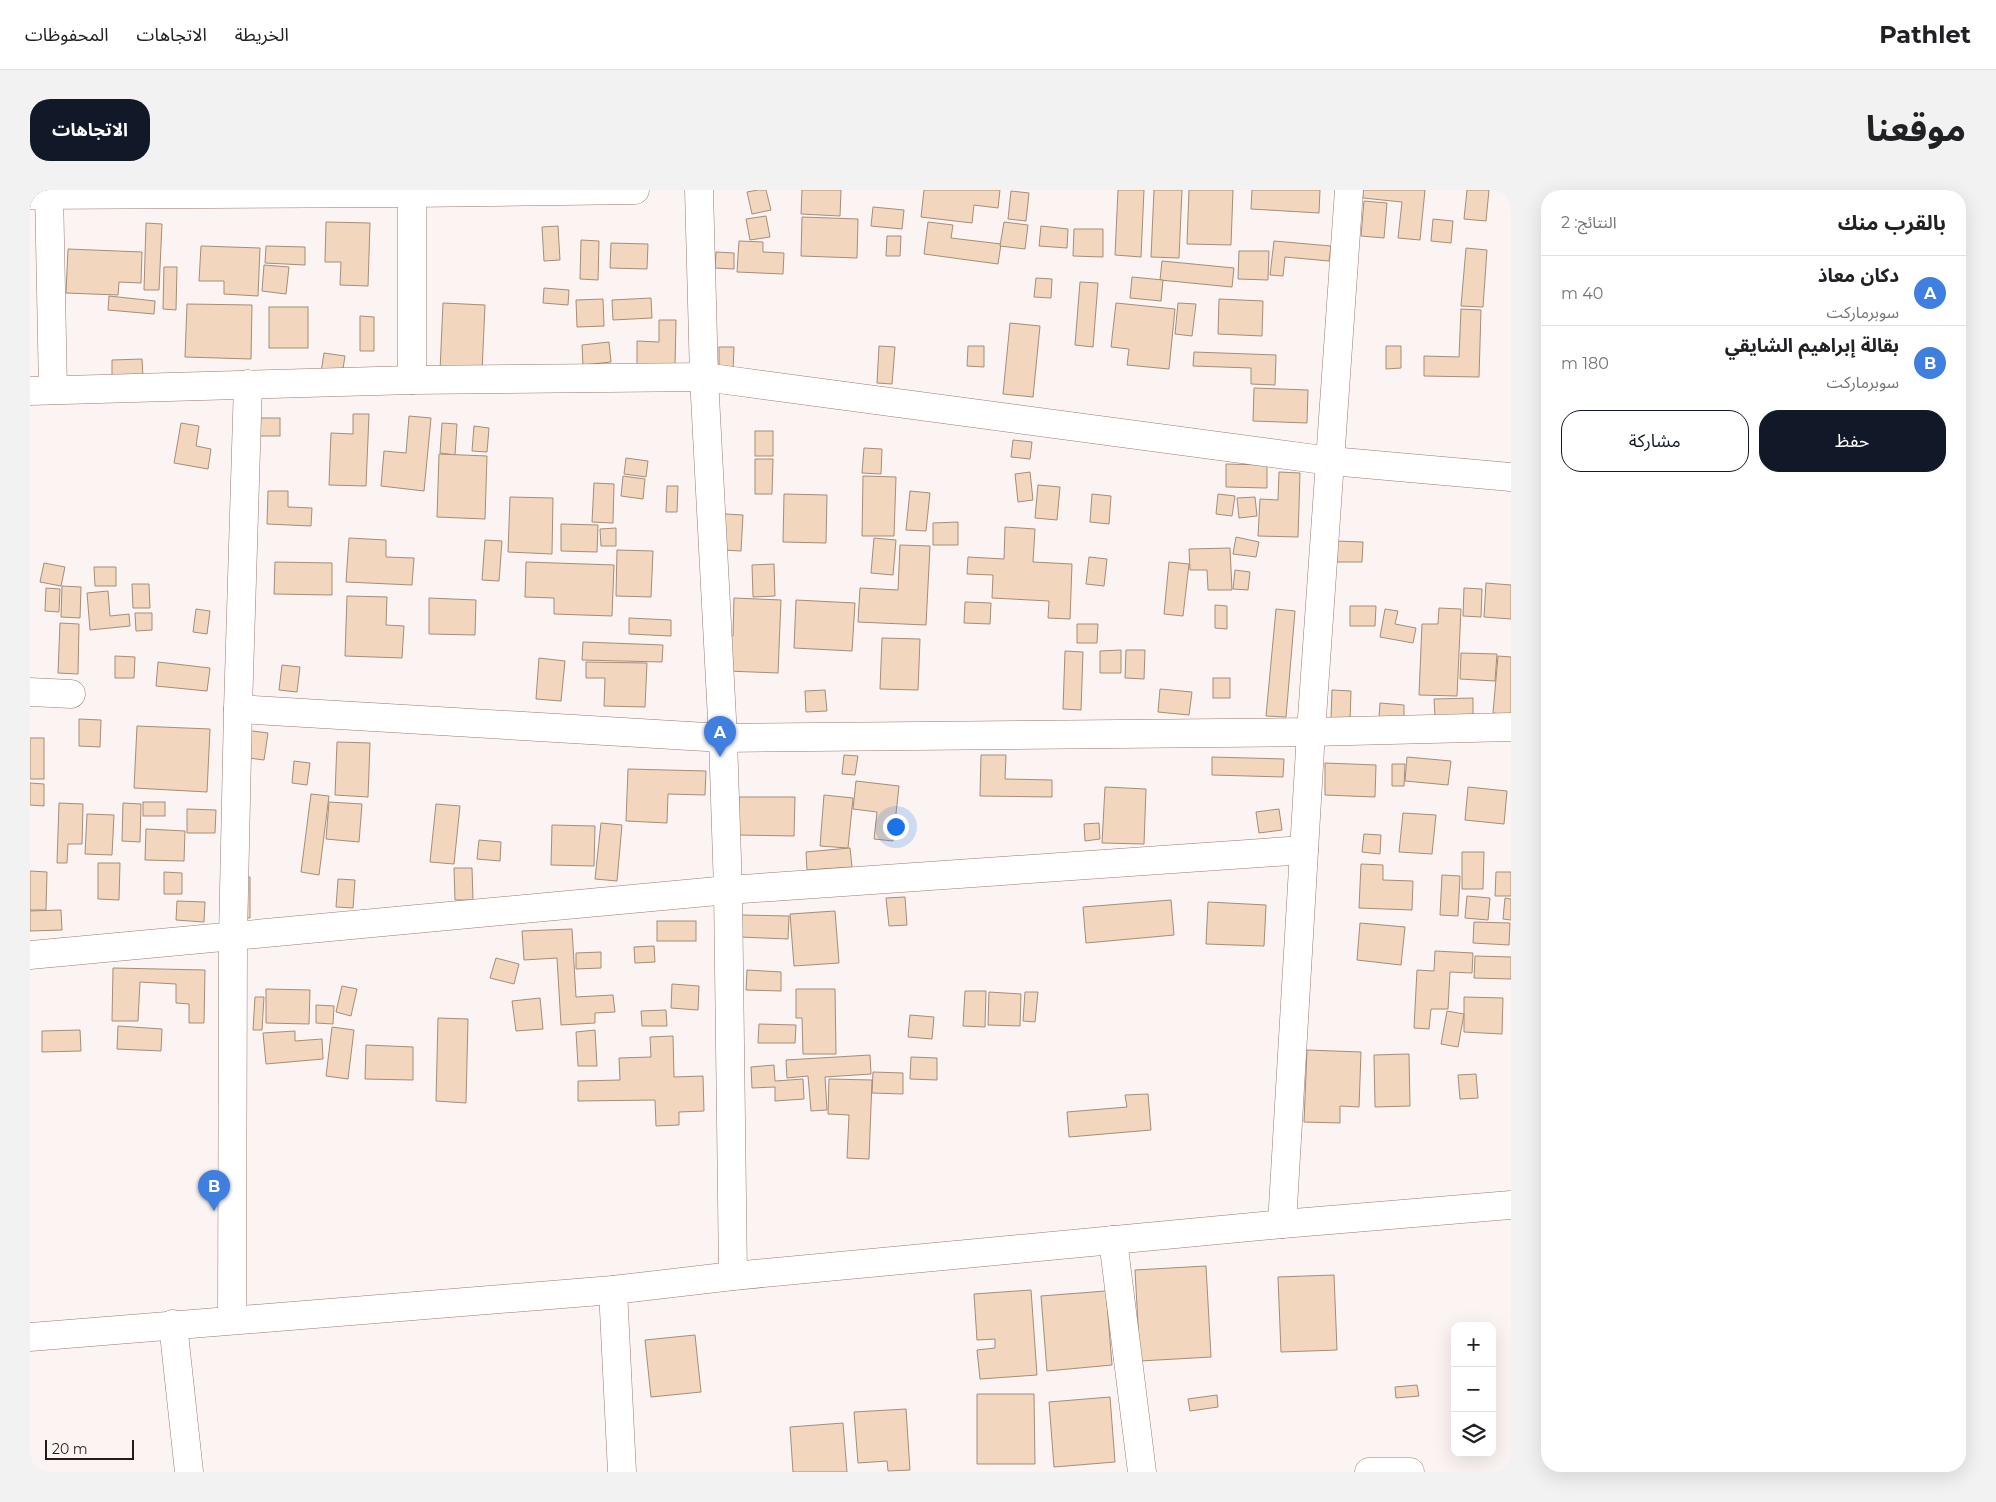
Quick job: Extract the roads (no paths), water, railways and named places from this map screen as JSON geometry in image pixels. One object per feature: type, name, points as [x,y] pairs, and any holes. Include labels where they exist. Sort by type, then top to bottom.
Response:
[{"type":"street","points":[[635,190],[412,193],[43,193],[41,391],[412,380],[704,377],[1331,461],[1511,477]]},
{"type":"street","points":[[699,190],[704,377],[723,738],[728,890],[733,1276]]},
{"type":"street","points":[[1282,1224],[1311,732],[1349,190]]},
{"type":"street","points":[[412,193],[412,380]]},
{"type":"street","points":[[232,1320],[233,937],[248,384]]},
{"type":"street","points":[[30,692],[71,694]]},
{"type":"street","points":[[238,709],[723,738],[1311,732],[1511,727]]},
{"type":"street","points":[[30,955],[728,890],[1304,850]]},
{"type":"street","points":[[30,1336],[613,1290],[733,1276],[1282,1224],[1511,1205]]},
{"type":"street","points":[[1114,1240],[1142,1472]]},
{"type":"street","points":[[613,1290],[622,1472]]},
{"type":"street","points":[[173,1324],[189,1472]]},
{"type":"street","points":[[1369,1472],[1410,1472]]},
{"type":"place","name":"دكان معاذ","points":[[720,757]]},
{"type":"place","name":"بقالة إبراهيم الشايقي","points":[[214,1211]]}]
